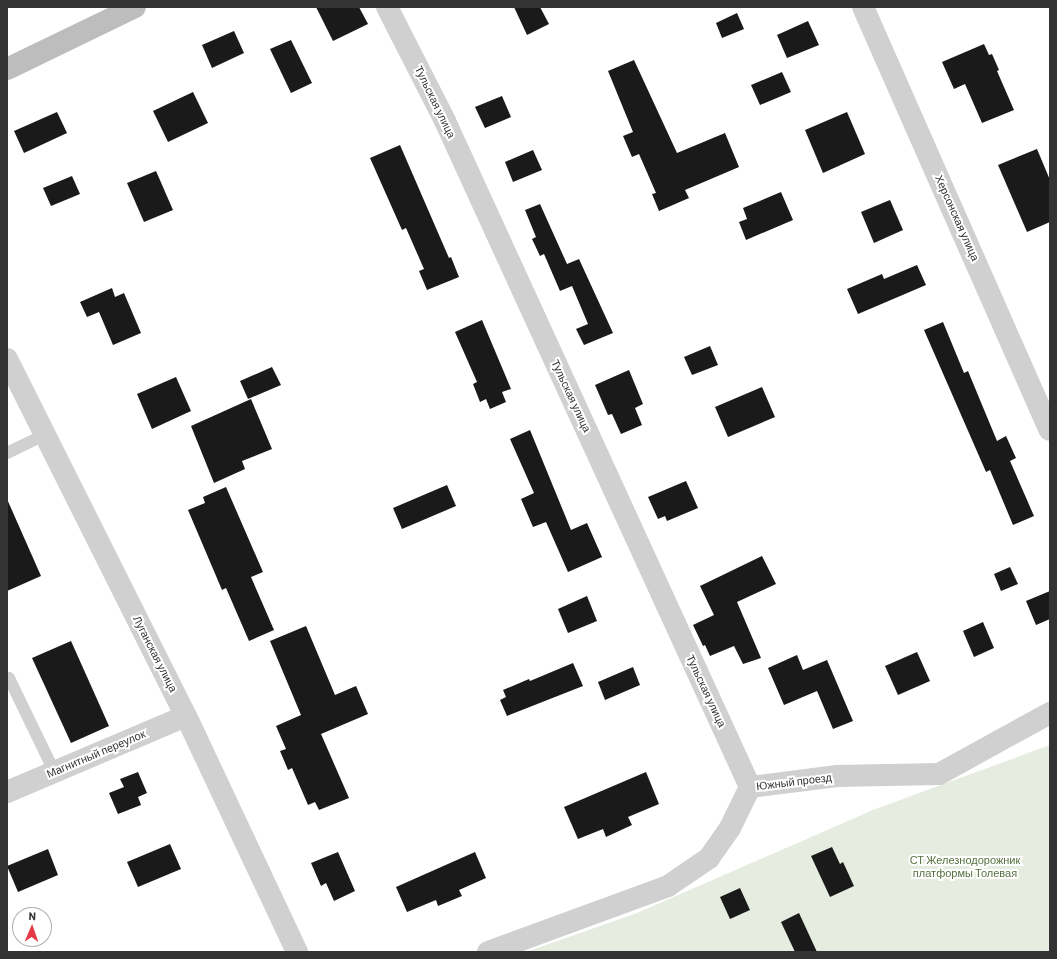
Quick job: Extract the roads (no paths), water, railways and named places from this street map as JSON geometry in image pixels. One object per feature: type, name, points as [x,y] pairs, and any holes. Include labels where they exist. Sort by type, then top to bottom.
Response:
[{"type":"main road","points":[[7,69],[134,7]]},
{"type":"street","name":"Тульская улица","points":[[387,7],[445,121],[750,787]]},
{"type":"street","name":"Херсонская улица","points":[[863,7],[1050,430]]},
{"type":"street","name":"Луганская улица","points":[[7,359],[186,716],[297,952]]},
{"type":"street","name":"Южный проезд","points":[[488,952],[668,886],[710,858],[730,828],[750,787],[836,776],[939,774],[1050,713]]},
{"type":"street","name":"Магнитный переулок","points":[[7,792],[186,716]]},
{"type":"lane","points":[[7,453],[44,435]]},
{"type":"lane","points":[[7,679],[9,678],[54,771]]},
{"type":"park label","name":"СТ Железнодорожник платформы Толевая","points":[[965,867]]}]
